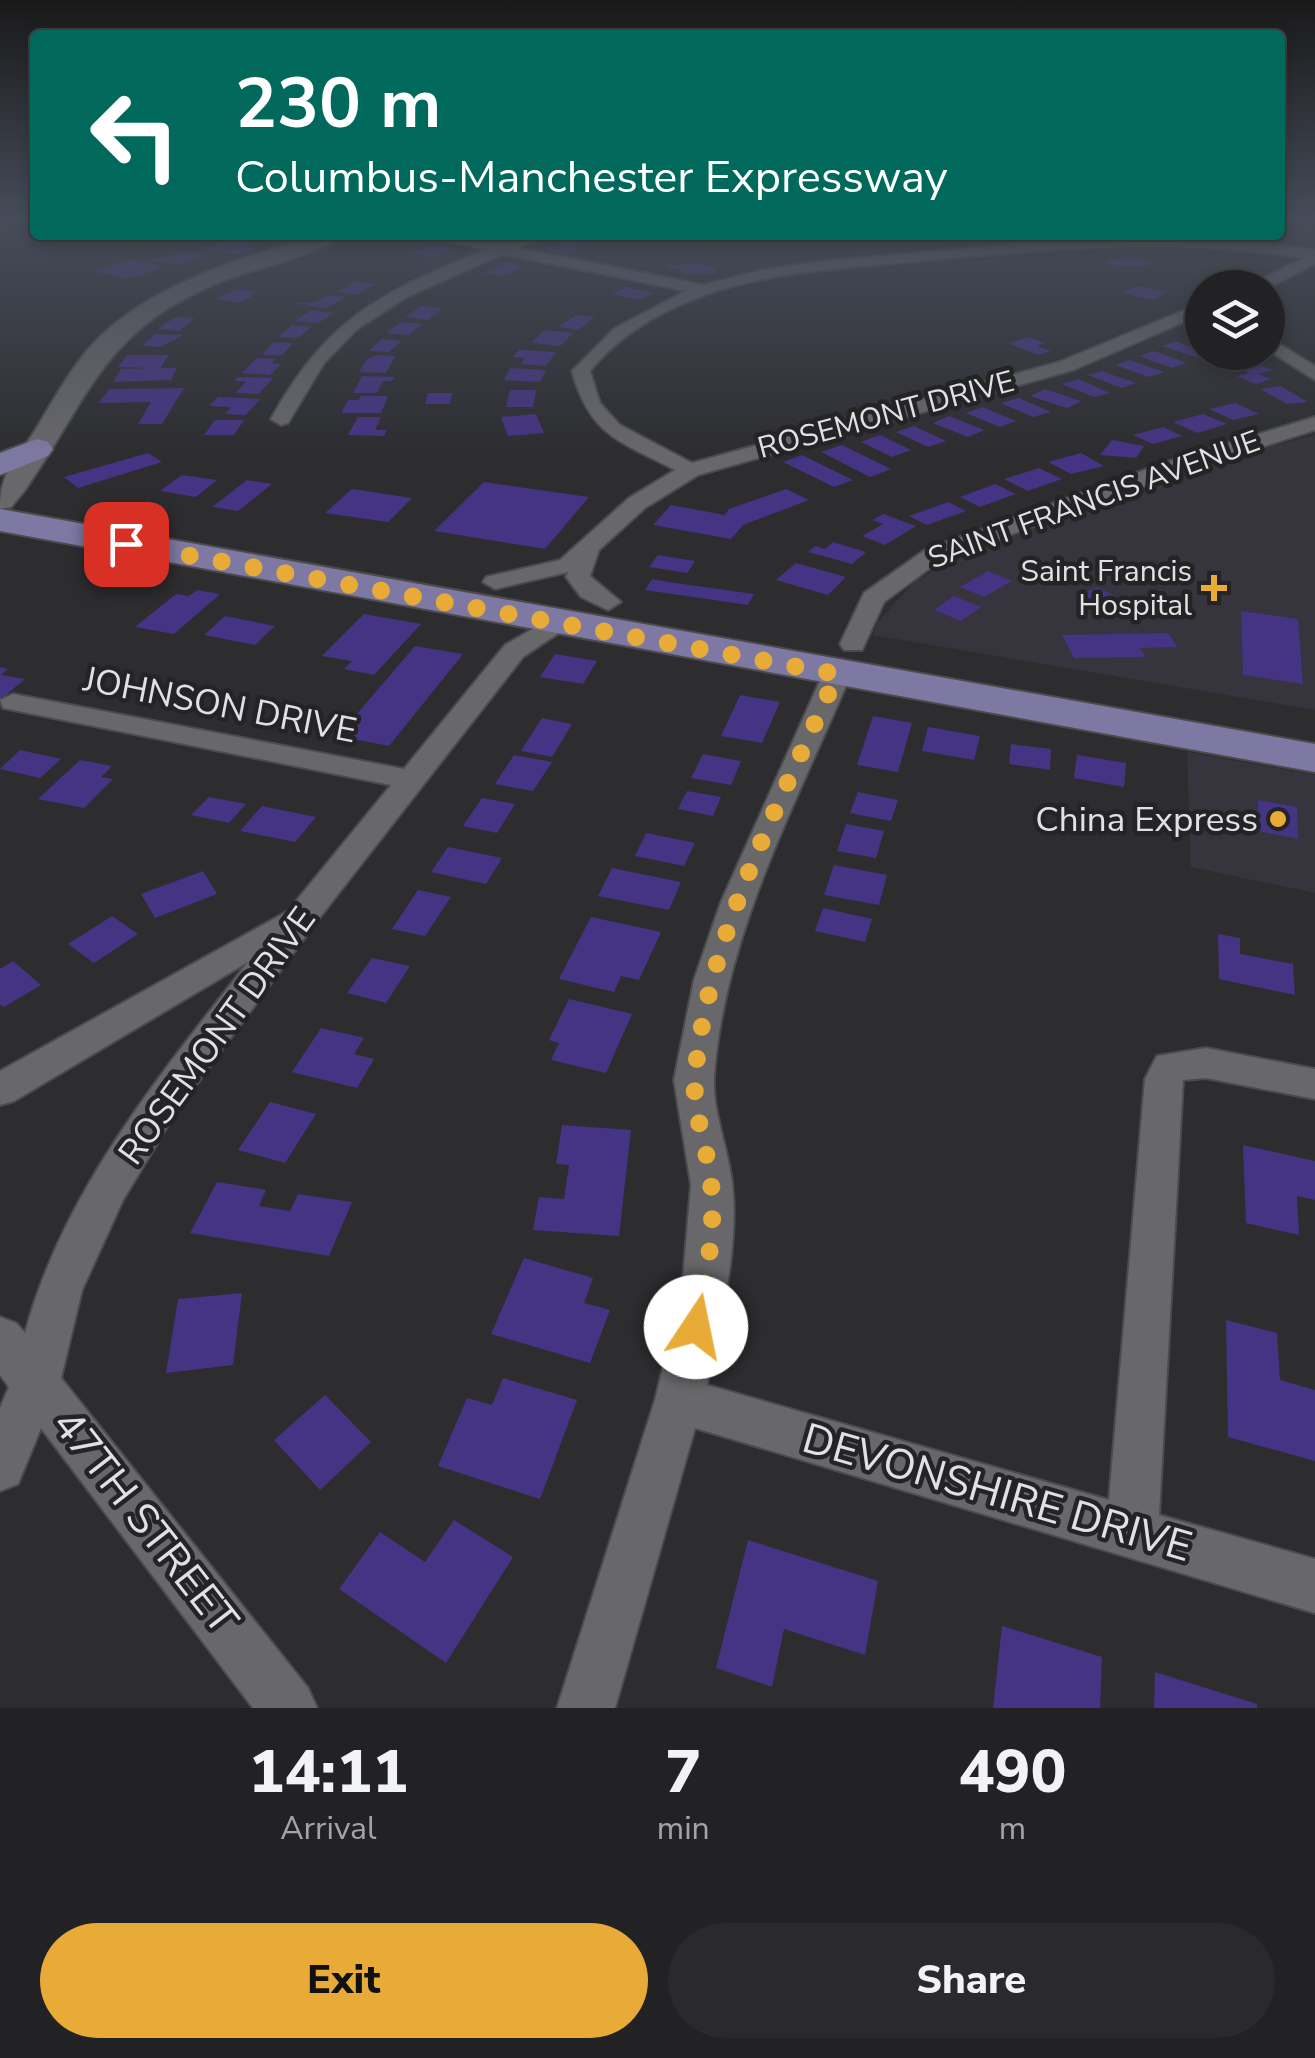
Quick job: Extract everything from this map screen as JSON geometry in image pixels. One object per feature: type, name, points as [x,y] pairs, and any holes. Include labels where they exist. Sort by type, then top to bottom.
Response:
[{"type":"main road","points":[[37,448],[1,494],[508,616],[1315,724]]},
{"type":"main road","points":[[508,616],[608,602],[845,659],[1315,758]]},
{"type":"street","points":[[37,448],[96,357],[121,328],[175,297]]},
{"type":"street","points":[[282,420],[334,340],[367,315],[403,297]]},
{"type":"street","points":[[690,470],[613,429],[592,405],[581,371],[599,348],[622,329],[691,297]]},
{"type":"street","name":"ROSEMONT DRIVE","points":[[0,1466],[36,1380],[59,1290],[106,1190],[162,1101],[305,913],[414,780],[508,616],[554,571],[588,552],[637,502],[690,470],[1066,366],[1185,318]]},
{"type":"street","points":[[1285,354],[1315,374]]},
{"type":"street","name":"SAINT FRANCIS AVENUE","points":[[586,1708],[679,1400],[704,1290],[712,1185],[694,1080],[712,980],[738,902],[873,598],[933,554],[1172,468],[1315,423]]},
{"type":"street","points":[[588,552],[578,577],[590,592],[608,602]]},
{"type":"street","name":"JOHNSON DRIVE","points":[[13,702],[414,780]]},
{"type":"street","points":[[0,1090],[305,913]]},
{"type":"street","points":[[1132,1533],[1160,1102],[1170,1066],[1206,1062],[1315,1084]]},
{"type":"street","name":"47TH STREET","points":[[0,1338],[288,1708]]},
{"type":"street","name":"DEVONSHIRE DRIVE","points":[[679,1400],[1315,1586]]},
{"type":"shaded area","name":"Saint Francis Hospital","points":[[1315,435],[1315,710],[873,635],[877,623],[914,582],[980,543],[1016,535],[1255,451]]},
{"type":"shaded area","points":[[1187,752],[1315,775],[1315,893],[1191,867]]},
{"type":"building","points":[[220,297],[252,297],[240,303],[215,299]]},
{"type":"building","points":[[325,297],[346,297],[325,309],[294,303],[316,302]]},
{"type":"building","points":[[421,306],[443,308],[428,320],[405,317]]},
{"type":"building","points":[[311,310],[334,313],[318,323],[295,321]]},
{"type":"building","points":[[576,315],[595,317],[578,330],[558,327]]},
{"type":"building","points":[[175,317],[195,318],[179,331],[158,329]]},
{"type":"building","points":[[401,322],[423,324],[408,335],[386,333]]},
{"type":"building","points":[[292,325],[311,327],[298,338],[278,337]]},
{"type":"building","points":[[545,330],[573,333],[560,346],[531,343]]},
{"type":"building","points":[[155,334],[183,335],[161,347],[142,346]]},
{"type":"building","points":[[1029,337],[1045,343],[1037,346],[1051,351],[1038,355],[1008,343]]},
{"type":"building","points":[[382,339],[402,341],[389,352],[369,351]]},
{"type":"building","points":[[1176,341],[1185,345],[1185,354],[1162,346]]},
{"type":"building","points":[[273,342],[293,343],[282,355],[262,355]]},
{"type":"building","points":[[519,350],[556,352],[546,366],[521,364],[525,358],[513,357]]},
{"type":"building","points":[[1154,351],[1185,364],[1172,368],[1139,356]]},
{"type":"building","points":[[127,355],[169,355],[160,368],[177,368],[171,380],[113,382],[121,369],[153,368],[118,367]]},
{"type":"building","points":[[395,356],[386,373],[359,372],[367,359]]},
{"type":"building","points":[[257,358],[276,359],[272,363],[281,364],[270,375],[242,373]]},
{"type":"building","points":[[1130,360],[1164,372],[1149,377],[1115,365]]},
{"type":"building","points":[[510,368],[546,370],[540,382],[504,380]]},
{"type":"building","points":[[1242,370],[1272,370],[1258,374],[1271,379],[1256,384],[1236,376],[1249,373]]},
{"type":"building","points":[[1102,371],[1136,383],[1122,388],[1088,375]]},
{"type":"building","points":[[362,376],[395,377],[383,381],[377,393],[353,393]]},
{"type":"building","points":[[238,377],[273,378],[259,394],[236,393],[246,381],[234,381]]},
{"type":"building","points":[[1078,379],[1110,393],[1094,397],[1062,384]]},
{"type":"building","points":[[1280,386],[1308,402],[1287,404],[1260,389]]},
{"type":"building","points":[[184,388],[162,424],[138,424],[151,402],[99,403],[109,389]]},
{"type":"building","points":[[1045,389],[1081,401],[1067,408],[1030,396]]},
{"type":"building","points":[[510,390],[536,390],[533,407],[506,407]]},
{"type":"building","points":[[428,393],[452,393],[450,404],[425,404]]},
{"type":"building","points":[[361,396],[388,396],[381,413],[341,413],[348,400],[359,400]]},
{"type":"building","points":[[218,397],[260,399],[246,415],[225,414],[231,407],[209,406]]},
{"type":"building","points":[[1019,398],[1051,412],[1033,417],[1001,403]]},
{"type":"building","points":[[1235,403],[1259,414],[1233,420],[1209,409]]},
{"type":"building","points":[[982,407],[1016,421],[1000,427],[966,413]]},
{"type":"building","points":[[536,414],[544,433],[508,436],[501,417]]},
{"type":"building","points":[[1203,414],[1227,424],[1197,433],[1173,422]]},
{"type":"building","points":[[949,416],[984,430],[968,437],[933,423]]},
{"type":"building","points":[[358,417],[381,417],[375,430],[387,430],[384,436],[348,435]]},
{"type":"building","points":[[215,420],[244,420],[234,435],[204,435]]},
{"type":"building","points":[[914,426],[946,441],[928,447],[896,432]]},
{"type":"building","points":[[1163,427],[1182,436],[1153,444],[1133,435]]},
{"type":"building","points":[[880,435],[911,450],[892,457],[861,442]]},
{"type":"building","points":[[1112,440],[1144,446],[1136,458],[1100,455]]},
{"type":"building","points":[[842,445],[891,469],[870,477],[821,452]]},
{"type":"building","points":[[148,453],[162,462],[78,488],[64,477]]},
{"type":"building","points":[[1081,453],[1104,466],[1071,474],[1048,462]]},
{"type":"building","points":[[802,455],[853,480],[834,487],[783,462]]},
{"type":"building","points":[[1039,468],[1062,479],[1028,491],[1004,479]]},
{"type":"building","points":[[182,475],[217,480],[196,497],[160,491]]},
{"type":"building","points":[[247,480],[272,484],[238,511],[212,507]]},
{"type":"building","points":[[484,482],[589,497],[545,549],[434,531]]},
{"type":"building","points":[[995,484],[1016,494],[980,507],[960,497]]},
{"type":"building","points":[[352,489],[412,498],[388,522],[325,513]]},
{"type":"building","points":[[786,489],[809,500],[743,525],[731,539],[653,525],[671,505],[725,515],[729,509]]},
{"type":"building","points":[[948,502],[966,511],[927,525],[909,516]]},
{"type":"building","points":[[883,514],[916,526],[885,545],[862,536],[883,524],[872,520]]},
{"type":"building","points":[[833,542],[866,552],[852,564],[808,552],[815,546],[825,549]]},
{"type":"building","points":[[658,555],[695,561],[687,573],[649,567]]},
{"type":"building","points":[[796,563],[846,577],[828,595],[776,580]]},
{"type":"building","points":[[988,571],[1012,581],[984,597],[960,587]]},
{"type":"building","points":[[652,579],[754,594],[748,605],[645,590]]},
{"type":"building","points":[[1096,587],[1115,596],[1099,604],[1080,595]]},
{"type":"building","points":[[197,590],[220,594],[174,634],[135,627],[176,594],[189,596]]},
{"type":"building","points":[[954,596],[981,607],[961,621],[934,610]]},
{"type":"building","points":[[1241,611],[1298,619],[1303,684],[1243,675]]},
{"type":"building","points":[[364,614],[421,624],[374,675],[344,669],[352,661],[322,656]]},
{"type":"building","points":[[225,616],[275,626],[255,645],[204,635]]},
{"type":"building","points":[[1168,633],[1177,647],[1140,648],[1146,657],[1074,658],[1062,635]]},
{"type":"building","points":[[415,646],[463,654],[389,746],[338,736]]},
{"type":"building","points":[[555,654],[597,661],[583,684],[540,677]]},
{"type":"building","points":[[0,667],[8,669],[1,675],[25,679],[0,700]]},
{"type":"building","points":[[740,695],[780,702],[762,743],[721,736]]},
{"type":"building","points":[[873,716],[912,723],[898,772],[857,765]]},
{"type":"building","points":[[542,718],[572,724],[552,757],[521,751]]},
{"type":"building","points":[[928,727],[980,736],[974,760],[922,751]]},
{"type":"building","points":[[1011,744],[1051,749],[1050,770],[1009,764]]},
{"type":"building","points":[[20,750],[61,759],[40,778],[0,769]]},
{"type":"building","points":[[703,754],[741,761],[731,785],[691,778]]},
{"type":"building","points":[[514,755],[552,762],[533,791],[495,784]]},
{"type":"building","points":[[1077,755],[1126,763],[1124,787],[1074,778]]},
{"type":"building","points":[[80,760],[112,766],[101,777],[113,779],[84,808],[38,799]]},
{"type":"building","points":[[687,791],[721,797],[713,816],[678,809]]},
{"type":"building","points":[[858,792],[898,800],[891,821],[850,813]]},
{"type":"building","points":[[209,797],[246,804],[229,823],[191,815]]},
{"type":"building","points":[[482,798],[515,804],[497,833],[463,826]]},
{"type":"building","name":"China Express","points":[[1258,800],[1297,807],[1298,839],[1258,831]]},
{"type":"building","points":[[262,806],[316,817],[295,842],[240,831]]},
{"type":"building","points":[[846,824],[884,831],[876,858],[837,851]]},
{"type":"building","points":[[646,833],[695,843],[684,866],[635,856]]},
{"type":"building","points":[[448,847],[502,858],[486,884],[431,872]]},
{"type":"building","points":[[834,865],[887,875],[879,905],[824,895]]},
{"type":"building","points":[[612,868],[681,882],[669,910],[598,896]]},
{"type":"building","points":[[203,871],[217,894],[155,918],[141,894]]},
{"type":"building","points":[[418,890],[451,897],[425,936],[392,929]]},
{"type":"building","points":[[823,908],[872,919],[865,942],[815,931]]},
{"type":"building","points":[[112,916],[138,934],[94,963],[68,944]]},
{"type":"building","points":[[591,917],[661,932],[639,980],[621,976],[614,992],[559,979]]},
{"type":"building","points":[[1218,934],[1240,938],[1240,954],[1293,964],[1295,995],[1219,979]]},
{"type":"building","points":[[372,958],[410,966],[386,1003],[347,993]]},
{"type":"building","points":[[13,961],[41,985],[4,1007],[0,1004],[0,969]]},
{"type":"building","points":[[569,999],[632,1014],[606,1073],[551,1060],[559,1043],[549,1040]]},
{"type":"building","points":[[321,1028],[364,1038],[354,1054],[374,1059],[357,1088],[292,1072]]},
{"type":"building","points":[[270,1102],[316,1114],[285,1163],[238,1150]]},
{"type":"building","points":[[562,1125],[631,1130],[619,1236],[533,1230],[539,1197],[564,1199],[569,1165],[556,1164]]},
{"type":"building","points":[[1243,1145],[1315,1161],[1315,1200],[1297,1196],[1299,1235],[1246,1223]]},
{"type":"building","points":[[217,1182],[266,1190],[259,1206],[290,1211],[298,1194],[352,1202],[329,1256],[190,1233]]},
{"type":"building","points":[[524,1258],[593,1278],[584,1303],[610,1310],[590,1363],[491,1334]]},
{"type":"building","points":[[242,1293],[233,1365],[166,1373],[178,1299]]},
{"type":"building","points":[[1226,1320],[1277,1333],[1280,1380],[1315,1390],[1315,1461],[1228,1437]]},
{"type":"building","points":[[503,1378],[577,1400],[540,1499],[438,1466],[467,1398],[492,1405]]},
{"type":"building","points":[[325,1395],[371,1442],[320,1490],[274,1440]]},
{"type":"building","points":[[454,1520],[513,1557],[446,1663],[339,1589],[380,1532],[425,1562]]},
{"type":"building","points":[[748,1540],[878,1581],[865,1655],[784,1629],[772,1687],[716,1668]]},
{"type":"building","points":[[1002,1626],[1102,1657],[1100,1708],[993,1708]]},
{"type":"building","points":[[1155,1672],[1257,1704],[1257,1708],[1154,1708]]},
{"type":"place","name":"Saint Francis Hospital","points":[[1214,588]]},
{"type":"place","name":"China Express","points":[[1278,819]]},
{"type":"route","points":[[126,544],[837,674],[738,902],[712,980],[694,1080],[712,1185],[704,1290],[696,1327]]}]
